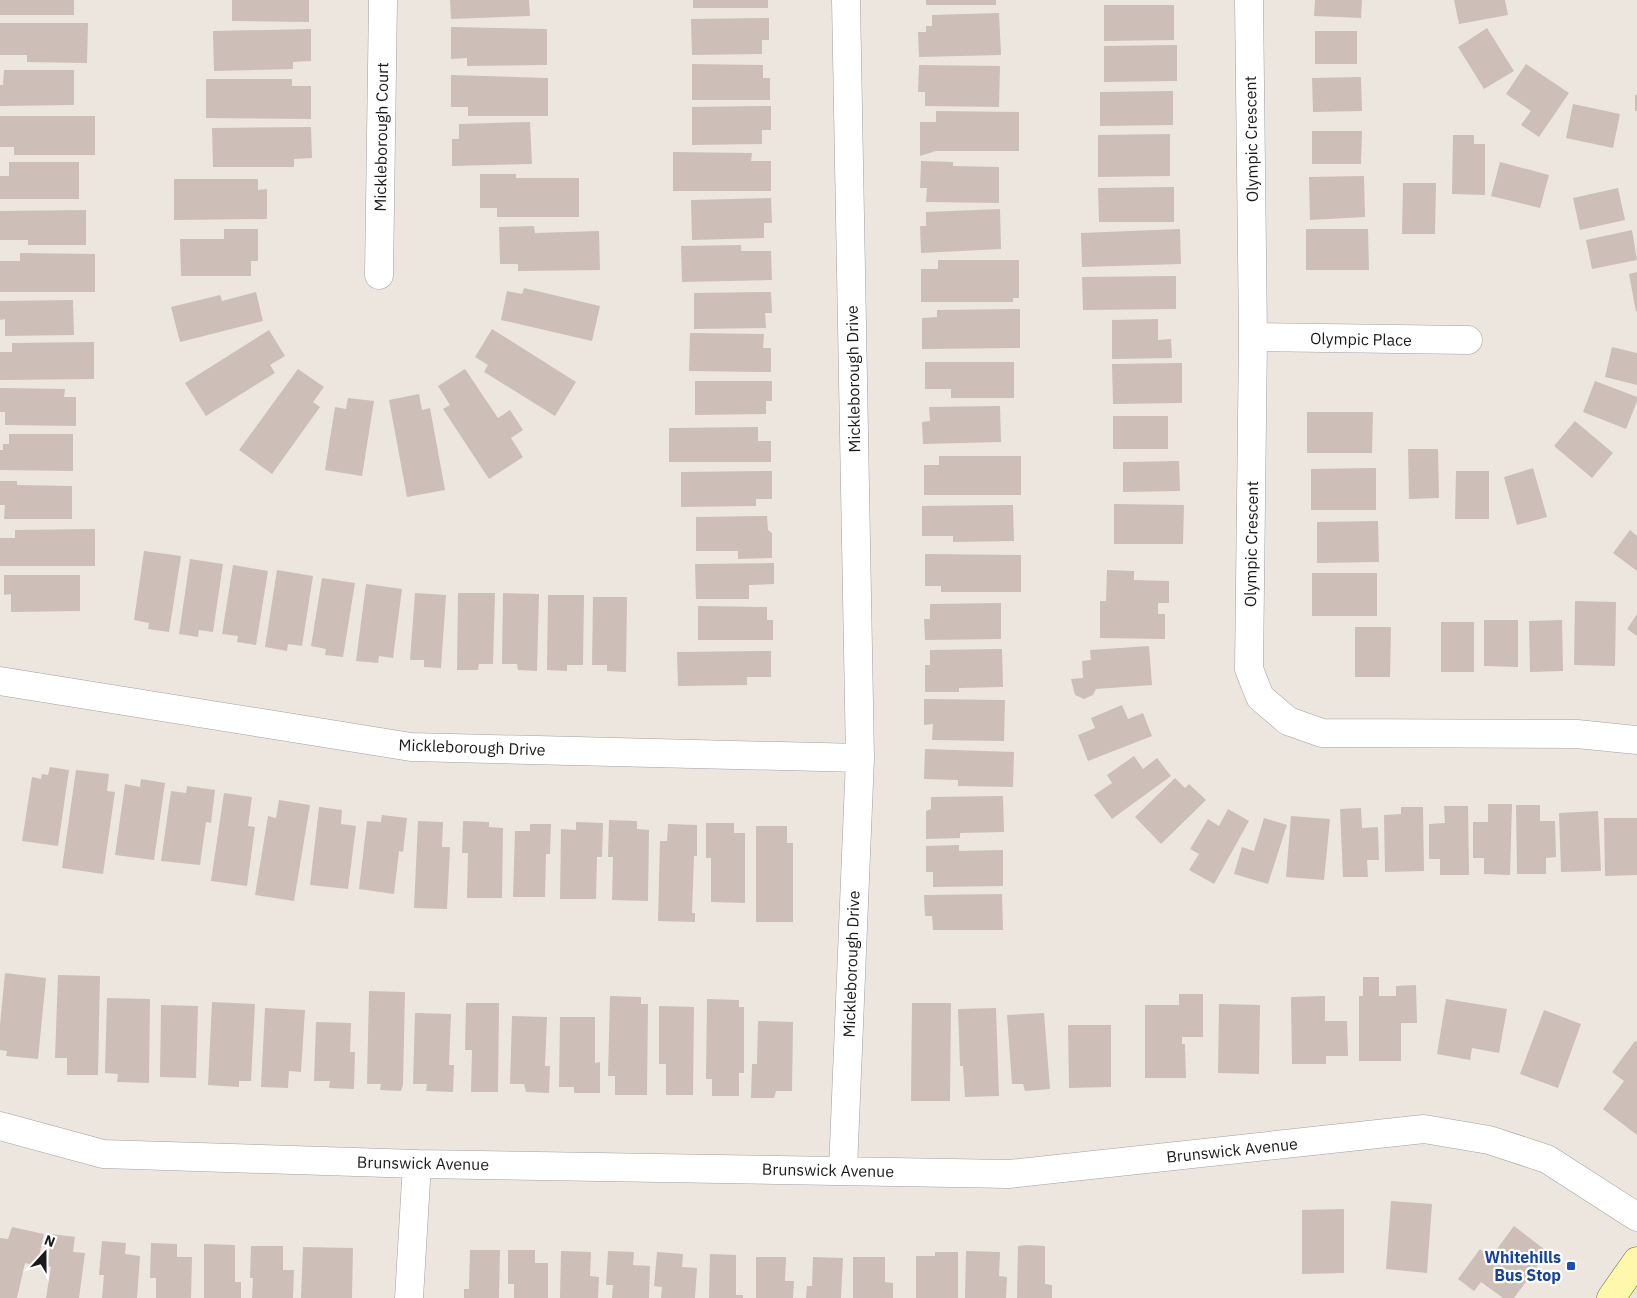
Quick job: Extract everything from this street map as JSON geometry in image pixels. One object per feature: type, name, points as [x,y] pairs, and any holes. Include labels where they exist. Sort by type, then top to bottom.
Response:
[{"type":"street","name":"Mickleborough Court","points":[[380,275],[383,0]]},
{"type":"street","name":"Mickleborough Drive","points":[[843,1170],[860,758],[846,0]]},
{"type":"street","name":"Olympic Crescent","points":[[1248,0],[1253,338],[1249,669],[1260,697],[1288,720],[1322,733],[1577,734],[1637,740]]},
{"type":"street","name":"Olympic Place","points":[[1253,338],[1468,340]]},
{"type":"street","name":"Mickleborough Drive","points":[[0,681],[411,747],[860,758]]},
{"type":"street","name":"Brunswick Avenue","points":[[0,1126],[103,1154],[417,1164],[1009,1174],[1424,1129],[1489,1140],[1547,1159],[1637,1217]]},
{"type":"street","points":[[409,1298],[417,1164]]},
{"type":"street","points":[[1611,1298],[1637,1261]]},
{"type":"building","points":[[0,0],[74,0],[74,15],[0,15]]},
{"type":"building","points":[[232,0],[309,0],[309,22],[232,21]]},
{"type":"building","points":[[450,0],[529,0],[530,16],[451,19]]},
{"type":"building","points":[[693,0],[768,0],[768,8],[693,8]]},
{"type":"building","points":[[926,0],[996,0],[996,5],[926,5]]},
{"type":"building","points":[[1315,0],[1362,0],[1361,18],[1314,16]]},
{"type":"building","points":[[1454,0],[1505,0],[1508,15],[1459,24]]},
{"type":"building","points":[[1104,5],[1174,5],[1174,40],[1104,41]]},
{"type":"building","points":[[999,13],[1001,55],[919,57],[918,32],[926,32],[926,26],[932,26],[932,15]]},
{"type":"building","points":[[769,18],[769,40],[762,40],[762,54],[692,55],[691,19]]},
{"type":"building","points":[[0,23],[88,23],[87,63],[27,62],[27,55],[0,55]]},
{"type":"building","points":[[451,27],[547,29],[547,65],[467,66],[467,58],[451,59]]},
{"type":"building","points":[[1487,28],[1514,71],[1484,89],[1458,47]]},
{"type":"building","points":[[311,29],[311,61],[293,62],[293,69],[214,71],[213,31]]},
{"type":"building","points":[[1315,31],[1357,31],[1357,64],[1315,64]]},
{"type":"building","points":[[1177,45],[1177,81],[1104,82],[1104,46]]},
{"type":"building","points":[[692,64],[763,65],[763,78],[770,78],[770,100],[692,100]]},
{"type":"building","points":[[1526,64],[1569,93],[1539,137],[1521,125],[1531,111],[1506,94]]},
{"type":"building","points":[[919,65],[1000,66],[999,107],[925,106],[925,92],[918,92]]},
{"type":"building","points":[[4,70],[74,70],[74,105],[0,106],[0,85],[3,85]]},
{"type":"building","points":[[451,75],[548,78],[548,116],[468,116],[468,107],[451,107]]},
{"type":"building","points":[[1361,77],[1362,111],[1313,112],[1312,78]]},
{"type":"building","points":[[206,79],[292,79],[292,86],[311,86],[311,119],[206,118]]},
{"type":"building","points":[[1173,91],[1173,125],[1100,126],[1100,92]]},
{"type":"building","points":[[1635,95],[1637,95],[1637,111],[1635,111]]},
{"type":"building","points":[[1573,104],[1620,114],[1613,148],[1566,138]]},
{"type":"building","points":[[771,106],[771,130],[762,130],[762,144],[692,145],[692,107]]},
{"type":"building","points":[[936,111],[1019,112],[1019,151],[936,151],[920,156],[920,122],[936,122]]},
{"type":"building","points":[[0,116],[95,116],[95,155],[14,155],[14,147],[0,147]]},
{"type":"building","points":[[530,122],[532,164],[452,166],[452,139],[459,139],[459,124]]},
{"type":"building","points":[[311,127],[312,158],[294,159],[294,167],[213,167],[212,128]]},
{"type":"building","points":[[1312,131],[1362,131],[1361,164],[1312,164]]},
{"type":"building","points":[[1170,134],[1170,176],[1098,177],[1098,135]]},
{"type":"building","points":[[1453,135],[1474,135],[1474,144],[1485,144],[1485,195],[1452,194]]},
{"type":"building","points":[[673,152],[752,153],[751,161],[771,161],[771,191],[673,191]]},
{"type":"building","points":[[921,161],[953,162],[953,166],[999,167],[999,203],[926,202],[927,188],[920,188]]},
{"type":"building","points":[[9,162],[79,162],[79,199],[0,199],[0,176],[9,176]]},
{"type":"building","points":[[1500,162],[1549,175],[1540,208],[1491,196]]},
{"type":"building","points":[[480,174],[516,174],[516,178],[579,178],[579,217],[497,217],[497,208],[480,208]]},
{"type":"building","points":[[1364,176],[1365,217],[1310,220],[1309,177]]},
{"type":"building","points":[[174,179],[258,179],[258,190],[267,189],[267,219],[174,220]]},
{"type":"building","points":[[1403,183],[1436,183],[1435,234],[1402,234]]},
{"type":"building","points":[[1174,187],[1174,222],[1099,222],[1098,188]]},
{"type":"building","points":[[1618,188],[1625,220],[1580,230],[1573,198]]},
{"type":"building","points":[[771,198],[772,223],[764,223],[764,238],[692,240],[691,200]]},
{"type":"building","points":[[1000,209],[1001,249],[921,253],[920,226],[926,226],[926,212]]},
{"type":"building","points":[[86,210],[86,245],[28,245],[28,240],[0,240],[0,211]]},
{"type":"building","points":[[534,226],[535,233],[599,231],[600,270],[518,271],[518,264],[500,264],[499,227]]},
{"type":"building","points":[[224,229],[258,229],[258,261],[251,261],[251,276],[181,276],[180,239],[224,239]]},
{"type":"building","points":[[1180,229],[1181,264],[1082,267],[1081,233]]},
{"type":"building","points":[[1306,229],[1368,229],[1369,270],[1306,270]]},
{"type":"building","points":[[1632,230],[1637,260],[1592,269],[1586,240]]},
{"type":"building","points":[[741,245],[741,251],[771,251],[772,280],[682,282],[681,246]]},
{"type":"building","points":[[20,253],[95,254],[95,292],[0,292],[0,261],[20,261]]},
{"type":"building","points":[[938,260],[1019,260],[1019,298],[1013,298],[1013,302],[921,302],[921,269],[938,269]]},
{"type":"building","points":[[1637,272],[1637,311],[1636,312],[1629,274]]},
{"type":"building","points":[[1176,276],[1176,309],[1083,310],[1082,277]]},
{"type":"building","points":[[524,288],[600,306],[592,341],[501,320],[507,291],[522,294]]},
{"type":"building","points":[[256,292],[263,321],[180,342],[171,307],[220,295],[222,301]]},
{"type":"building","points":[[771,292],[772,313],[765,313],[766,328],[694,329],[694,293]]},
{"type":"building","points":[[73,300],[74,335],[5,336],[5,319],[0,320],[0,301]]},
{"type":"building","points":[[1020,309],[1020,348],[922,349],[922,318],[937,317],[937,310]]},
{"type":"building","points":[[1158,319],[1158,340],[1171,339],[1172,358],[1112,359],[1112,320]]},
{"type":"building","points":[[492,329],[576,382],[555,416],[484,372],[488,365],[475,357]]},
{"type":"building","points":[[269,330],[285,356],[270,365],[275,373],[206,416],[185,383]]},
{"type":"building","points":[[690,333],[764,334],[763,348],[771,348],[771,372],[689,371]]},
{"type":"building","points":[[94,342],[94,379],[0,380],[0,352],[12,352],[12,343]]},
{"type":"building","points":[[1612,347],[1637,353],[1637,385],[1605,377]]},
{"type":"building","points":[[925,362],[1014,362],[1014,398],[951,398],[951,389],[925,389]]},
{"type":"building","points":[[1182,363],[1182,403],[1113,404],[1112,364]]},
{"type":"building","points":[[298,369],[324,387],[313,402],[320,407],[272,474],[239,450]]},
{"type":"building","points":[[465,369],[498,418],[510,410],[523,430],[511,438],[523,457],[489,479],[443,409],[450,405],[438,386]]},
{"type":"building","points":[[695,381],[772,381],[772,401],[766,401],[766,414],[695,415]]},
{"type":"building","points":[[1595,381],[1637,397],[1626,429],[1583,412]]},
{"type":"building","points":[[0,388],[65,389],[64,397],[76,397],[76,426],[5,425],[5,412],[0,412]]},
{"type":"building","points":[[419,394],[422,410],[430,408],[445,490],[407,497],[389,400]]},
{"type":"building","points":[[348,398],[374,401],[362,476],[325,470],[335,407],[346,409]]},
{"type":"building","points":[[1000,406],[1001,442],[923,444],[922,422],[930,421],[929,407]]},
{"type":"building","points":[[1307,412],[1373,412],[1372,453],[1307,453]]},
{"type":"building","points":[[1113,416],[1168,416],[1168,449],[1113,449]]},
{"type":"building","points":[[1575,421],[1613,453],[1592,478],[1554,446]]},
{"type":"building","points":[[758,427],[758,441],[771,441],[771,462],[669,462],[669,428]]},
{"type":"building","points":[[9,434],[73,434],[73,471],[0,470],[0,450],[3,450],[3,444],[9,444]]},
{"type":"building","points":[[1408,449],[1438,449],[1439,498],[1409,499]]},
{"type":"building","points":[[939,456],[1021,456],[1021,495],[924,495],[924,465],[939,465]]},
{"type":"building","points":[[1179,461],[1180,491],[1123,492],[1123,462]]},
{"type":"building","points":[[1376,468],[1376,510],[1311,510],[1311,469]]},
{"type":"building","points":[[1533,468],[1547,517],[1517,525],[1504,477]]},
{"type":"building","points":[[772,471],[772,499],[756,499],[756,506],[681,507],[681,472]]},
{"type":"building","points":[[1456,471],[1489,471],[1489,519],[1455,519]]},
{"type":"building","points":[[0,481],[17,481],[17,485],[72,486],[72,519],[4,519],[5,505],[0,505]]},
{"type":"building","points":[[1114,504],[1184,505],[1183,544],[1114,544]]},
{"type":"building","points":[[1013,505],[1014,541],[953,542],[953,536],[922,536],[922,506]]},
{"type":"building","points":[[767,516],[768,530],[772,533],[772,558],[738,559],[738,551],[696,551],[696,517]]},
{"type":"building","points":[[1378,521],[1379,562],[1317,563],[1317,522]]},
{"type":"building","points":[[95,529],[95,566],[0,566],[0,538],[15,538],[15,530]]},
{"type":"building","points":[[1630,530],[1637,536],[1637,571],[1613,553]]},
{"type":"building","points":[[144,551],[181,556],[169,632],[148,629],[149,623],[134,620]]},
{"type":"building","points":[[925,554],[1021,555],[1021,592],[941,592],[941,586],[925,586]]},
{"type":"building","points":[[190,559],[223,564],[213,632],[199,630],[198,637],[179,634]]},
{"type":"building","points":[[774,563],[774,584],[749,585],[749,599],[696,599],[695,564]]},
{"type":"building","points":[[233,565],[268,571],[256,645],[237,642],[238,636],[222,634]]},
{"type":"building","points":[[277,570],[313,576],[302,646],[288,644],[287,651],[265,647]]},
{"type":"building","points":[[1107,570],[1134,571],[1134,580],[1169,581],[1169,603],[1158,603],[1158,614],[1165,614],[1165,639],[1100,638],[1100,601],[1106,601]]},
{"type":"building","points":[[1312,573],[1377,573],[1377,616],[1312,616]]},
{"type":"building","points":[[4,575],[80,575],[80,611],[11,612],[11,594],[4,595]]},
{"type":"building","points":[[322,578],[355,583],[343,657],[325,655],[326,649],[311,646]]},
{"type":"building","points":[[366,584],[402,589],[393,658],[379,656],[378,663],[356,661]]},
{"type":"building","points":[[415,593],[446,595],[441,668],[424,667],[424,660],[410,660]]},
{"type":"building","points":[[458,593],[495,593],[493,664],[479,664],[478,670],[457,670]]},
{"type":"building","points":[[503,593],[539,594],[537,671],[518,670],[517,664],[502,664]]},
{"type":"building","points":[[548,595],[584,595],[583,665],[567,665],[567,671],[547,670]]},
{"type":"building","points":[[593,597],[627,597],[626,672],[607,671],[607,665],[592,665]]},
{"type":"building","points":[[1575,601],[1616,602],[1615,666],[1574,665]]},
{"type":"building","points":[[1001,603],[1001,639],[925,640],[924,619],[930,619],[930,604]]},
{"type":"building","points":[[698,606],[767,607],[767,620],[773,620],[773,640],[698,640]]},
{"type":"building","points":[[1637,614],[1637,636],[1627,629]]},
{"type":"building","points":[[1484,620],[1518,620],[1518,667],[1484,666]]},
{"type":"building","points":[[1562,620],[1563,671],[1530,672],[1529,621]]},
{"type":"building","points":[[1441,622],[1474,622],[1474,672],[1441,672]]},
{"type":"building","points":[[1355,627],[1391,627],[1390,677],[1355,677]]},
{"type":"building","points":[[1149,646],[1152,685],[1096,689],[1093,695],[1084,699],[1075,695],[1071,679],[1083,678],[1082,661],[1091,660],[1090,650]]},
{"type":"building","points":[[1002,649],[1003,687],[959,688],[959,692],[925,692],[925,665],[930,665],[930,650]]},
{"type":"building","points":[[771,651],[771,677],[747,677],[747,685],[678,686],[677,652]]},
{"type":"building","points":[[924,699],[1005,700],[1004,741],[932,740],[933,724],[924,725]]},
{"type":"building","points":[[1122,705],[1128,719],[1143,713],[1152,736],[1088,761],[1078,735],[1095,728],[1091,718]]},
{"type":"building","points":[[925,749],[1014,752],[1013,787],[958,786],[958,780],[924,779]]},
{"type":"building","points":[[1134,756],[1143,769],[1157,758],[1171,776],[1112,819],[1094,795],[1112,783],[1107,775]]},
{"type":"building","points":[[50,767],[69,770],[58,846],[22,841],[32,777],[41,779],[42,774],[48,775]]},
{"type":"building","points":[[76,770],[109,774],[107,791],[115,792],[103,874],[62,868]]},
{"type":"building","points":[[1175,778],[1185,788],[1189,784],[1206,800],[1161,844],[1135,817]]},
{"type":"building","points":[[141,779],[165,783],[154,860],[115,855],[125,784],[140,787]]},
{"type":"building","points":[[187,786],[215,790],[211,823],[206,822],[200,865],[161,861],[171,791],[186,793]]},
{"type":"building","points":[[224,793],[252,797],[248,826],[255,827],[247,886],[211,881]]},
{"type":"building","points":[[1003,796],[1004,832],[960,833],[960,838],[926,839],[926,811],[931,809],[931,797]]},
{"type":"building","points":[[279,800],[310,805],[294,901],[255,895],[268,816],[276,818]]},
{"type":"building","points":[[1488,804],[1512,804],[1510,875],[1484,874],[1484,858],[1473,858],[1473,822],[1488,822]]},
{"type":"building","points":[[1516,805],[1540,805],[1540,821],[1555,821],[1556,857],[1546,858],[1546,874],[1517,874]]},
{"type":"building","points":[[1444,806],[1468,806],[1469,875],[1440,875],[1440,859],[1429,859],[1429,824],[1445,823]]},
{"type":"building","points":[[319,807],[342,810],[341,824],[356,826],[348,889],[310,885]]},
{"type":"building","points":[[1401,807],[1423,807],[1424,871],[1385,872],[1384,815],[1401,814]]},
{"type":"building","points":[[1361,808],[1362,828],[1378,827],[1379,860],[1367,860],[1368,877],[1343,877],[1340,809]]},
{"type":"building","points":[[1228,809],[1249,821],[1214,884],[1189,870],[1199,854],[1190,849],[1208,819],[1219,826]]},
{"type":"building","points":[[1598,811],[1601,871],[1561,872],[1559,813]]},
{"type":"building","points":[[382,815],[407,818],[403,852],[399,851],[394,894],[359,889],[367,821],[381,822]]},
{"type":"building","points":[[1291,816],[1330,819],[1324,880],[1286,877]]},
{"type":"building","points":[[1264,818],[1287,825],[1268,884],[1234,874],[1242,847],[1254,851]]},
{"type":"building","points":[[1604,818],[1637,818],[1637,875],[1605,876]]},
{"type":"building","points":[[609,820],[637,821],[637,829],[649,830],[648,901],[612,900],[613,857],[608,857]]},
{"type":"building","points":[[418,821],[443,822],[442,847],[450,847],[447,909],[414,908]]},
{"type":"building","points":[[463,821],[489,822],[489,827],[503,828],[502,898],[467,898],[468,853],[462,853]]},
{"type":"building","points":[[576,822],[603,823],[602,857],[597,857],[596,899],[560,899],[561,829],[576,830]]},
{"type":"building","points":[[706,823],[734,823],[734,833],[745,833],[745,903],[711,902],[711,858],[706,858]]},
{"type":"building","points":[[530,824],[551,824],[550,854],[546,854],[545,897],[513,897],[515,831],[530,831]]},
{"type":"building","points":[[668,824],[697,825],[697,856],[694,856],[692,913],[695,913],[695,922],[658,921],[660,841],[667,841]]},
{"type":"building","points":[[756,826],[787,826],[787,843],[793,843],[793,922],[756,922]]},
{"type":"building","points":[[959,845],[959,851],[1003,850],[1003,886],[933,887],[933,872],[926,872],[926,846]]},
{"type":"building","points":[[1002,894],[1003,930],[933,930],[932,916],[925,916],[924,895]]},
{"type":"building","points":[[5,973],[46,978],[38,1059],[6,1056],[7,1051],[0,1050],[0,1025]]},
{"type":"building","points":[[58,975],[100,976],[98,1075],[67,1075],[67,1058],[55,1058]]},
{"type":"building","points":[[1363,977],[1379,977],[1379,996],[1396,996],[1396,986],[1416,985],[1417,1023],[1401,1023],[1401,1061],[1359,1061],[1359,996],[1363,996]]},
{"type":"building","points":[[369,991],[405,992],[403,1085],[401,1091],[380,1090],[381,1084],[367,1084]]},
{"type":"building","points":[[1179,994],[1203,994],[1203,1037],[1182,1037],[1182,1044],[1185,1044],[1186,1078],[1145,1078],[1145,1005],[1179,1005]]},
{"type":"building","points":[[610,996],[641,997],[641,1004],[648,1004],[647,1095],[615,1095],[615,1076],[608,1076]]},
{"type":"building","points":[[1325,996],[1325,1021],[1347,1021],[1348,1056],[1326,1056],[1326,1064],[1292,1064],[1291,997]]},
{"type":"building","points":[[107,998],[150,999],[149,1083],[117,1082],[118,1074],[105,1073]]},
{"type":"building","points":[[707,999],[739,1000],[739,1007],[744,1007],[744,1073],[739,1073],[739,1096],[712,1096],[712,1079],[706,1079]]},
{"type":"building","points":[[1446,999],[1507,1009],[1499,1053],[1472,1048],[1470,1060],[1437,1054]]},
{"type":"building","points":[[212,1002],[255,1004],[251,1081],[239,1081],[239,1087],[208,1085]]},
{"type":"building","points":[[466,1003],[499,1003],[498,1092],[471,1092],[472,1050],[465,1050]]},
{"type":"building","points":[[912,1003],[951,1003],[950,1101],[911,1101]]},
{"type":"building","points":[[1219,1004],[1260,1005],[1259,1074],[1218,1073]]},
{"type":"building","points":[[161,1005],[198,1006],[196,1078],[160,1077]]},
{"type":"building","points":[[659,1006],[694,1007],[693,1095],[666,1095],[666,1064],[659,1064]]},
{"type":"building","points":[[265,1008],[305,1010],[301,1072],[289,1071],[288,1088],[261,1087]]},
{"type":"building","points":[[996,1008],[999,1096],[965,1097],[963,1066],[960,1066],[958,1009]]},
{"type":"building","points":[[1544,1010],[1581,1024],[1558,1088],[1520,1074]]},
{"type":"building","points":[[415,1013],[451,1014],[449,1065],[454,1065],[453,1092],[426,1091],[427,1084],[413,1084]]},
{"type":"building","points":[[1044,1013],[1050,1089],[1025,1091],[1023,1084],[1012,1084],[1007,1015]]},
{"type":"building","points":[[512,1016],[547,1017],[545,1066],[550,1066],[549,1093],[526,1092],[524,1084],[510,1084]]},
{"type":"building","points":[[560,1017],[595,1017],[595,1063],[600,1062],[600,1093],[574,1093],[574,1087],[559,1087]]},
{"type":"building","points":[[758,1021],[793,1022],[792,1091],[776,1091],[774,1098],[751,1098],[752,1064],[757,1064]]},
{"type":"building","points":[[316,1022],[351,1023],[350,1052],[355,1052],[354,1089],[329,1088],[330,1081],[314,1081]]},
{"type":"building","points":[[1068,1025],[1111,1025],[1111,1087],[1069,1088]]},
{"type":"building","points":[[1635,1041],[1637,1042],[1637,1135],[1603,1109],[1624,1081],[1612,1072]]},
{"type":"building","points":[[1391,1201],[1432,1204],[1427,1273],[1386,1269]]},
{"type":"building","points":[[1344,1209],[1344,1273],[1302,1274],[1302,1210]]},
{"type":"building","points":[[1514,1226],[1548,1252],[1514,1298],[1503,1298],[1481,1282],[1474,1291],[1458,1279],[1480,1249],[1491,1257]]},
{"type":"building","points":[[12,1227],[44,1234],[37,1266],[25,1263],[17,1298],[0,1298],[0,1238],[8,1239]]},
{"type":"building","points":[[52,1234],[75,1237],[73,1252],[85,1253],[79,1298],[46,1298],[51,1267],[47,1266]]},
{"type":"building","points":[[102,1241],[126,1243],[125,1254],[140,1256],[137,1298],[102,1298],[104,1275],[99,1275]]},
{"type":"building","points":[[151,1243],[177,1244],[177,1257],[192,1257],[191,1298],[156,1298],[156,1278],[150,1278]]},
{"type":"building","points":[[204,1244],[235,1245],[235,1282],[241,1282],[241,1298],[204,1298]]},
{"type":"building","points":[[251,1246],[283,1246],[283,1270],[294,1270],[293,1298],[252,1298],[253,1278],[250,1278]]},
{"type":"building","points":[[1018,1246],[1045,1246],[1045,1284],[1052,1285],[1052,1298],[1017,1298]]},
{"type":"building","points":[[303,1247],[353,1248],[352,1298],[301,1298]]},
{"type":"building","points":[[470,1250],[500,1250],[499,1298],[464,1298],[464,1289],[469,1289]]},
{"type":"building","points":[[508,1250],[535,1250],[535,1263],[548,1263],[548,1298],[514,1298],[514,1284],[508,1284]]},
{"type":"building","points":[[561,1251],[591,1252],[590,1276],[599,1277],[598,1298],[560,1298]]},
{"type":"building","points":[[608,1251],[634,1252],[633,1265],[650,1266],[649,1298],[612,1298],[613,1285],[606,1285]]},
{"type":"building","points":[[966,1251],[1000,1252],[999,1276],[1007,1277],[1006,1298],[965,1298]]},
{"type":"building","points":[[657,1252],[683,1254],[682,1267],[697,1268],[695,1298],[661,1298],[662,1287],[654,1286]]},
{"type":"building","points":[[935,1252],[958,1252],[958,1298],[916,1298],[916,1256],[935,1256]]},
{"type":"building","points":[[710,1254],[736,1255],[736,1295],[743,1295],[743,1298],[709,1298]]},
{"type":"building","points":[[756,1257],[786,1257],[785,1281],[794,1281],[793,1298],[756,1298]]},
{"type":"building","points":[[813,1257],[843,1258],[841,1298],[806,1298],[807,1286],[812,1286]]},
{"type":"building","points":[[853,1257],[885,1257],[885,1282],[893,1283],[893,1298],[853,1298]]},
{"type":"place","name":"Whitehills Bus Stop","points":[[1571,1266]]}]
